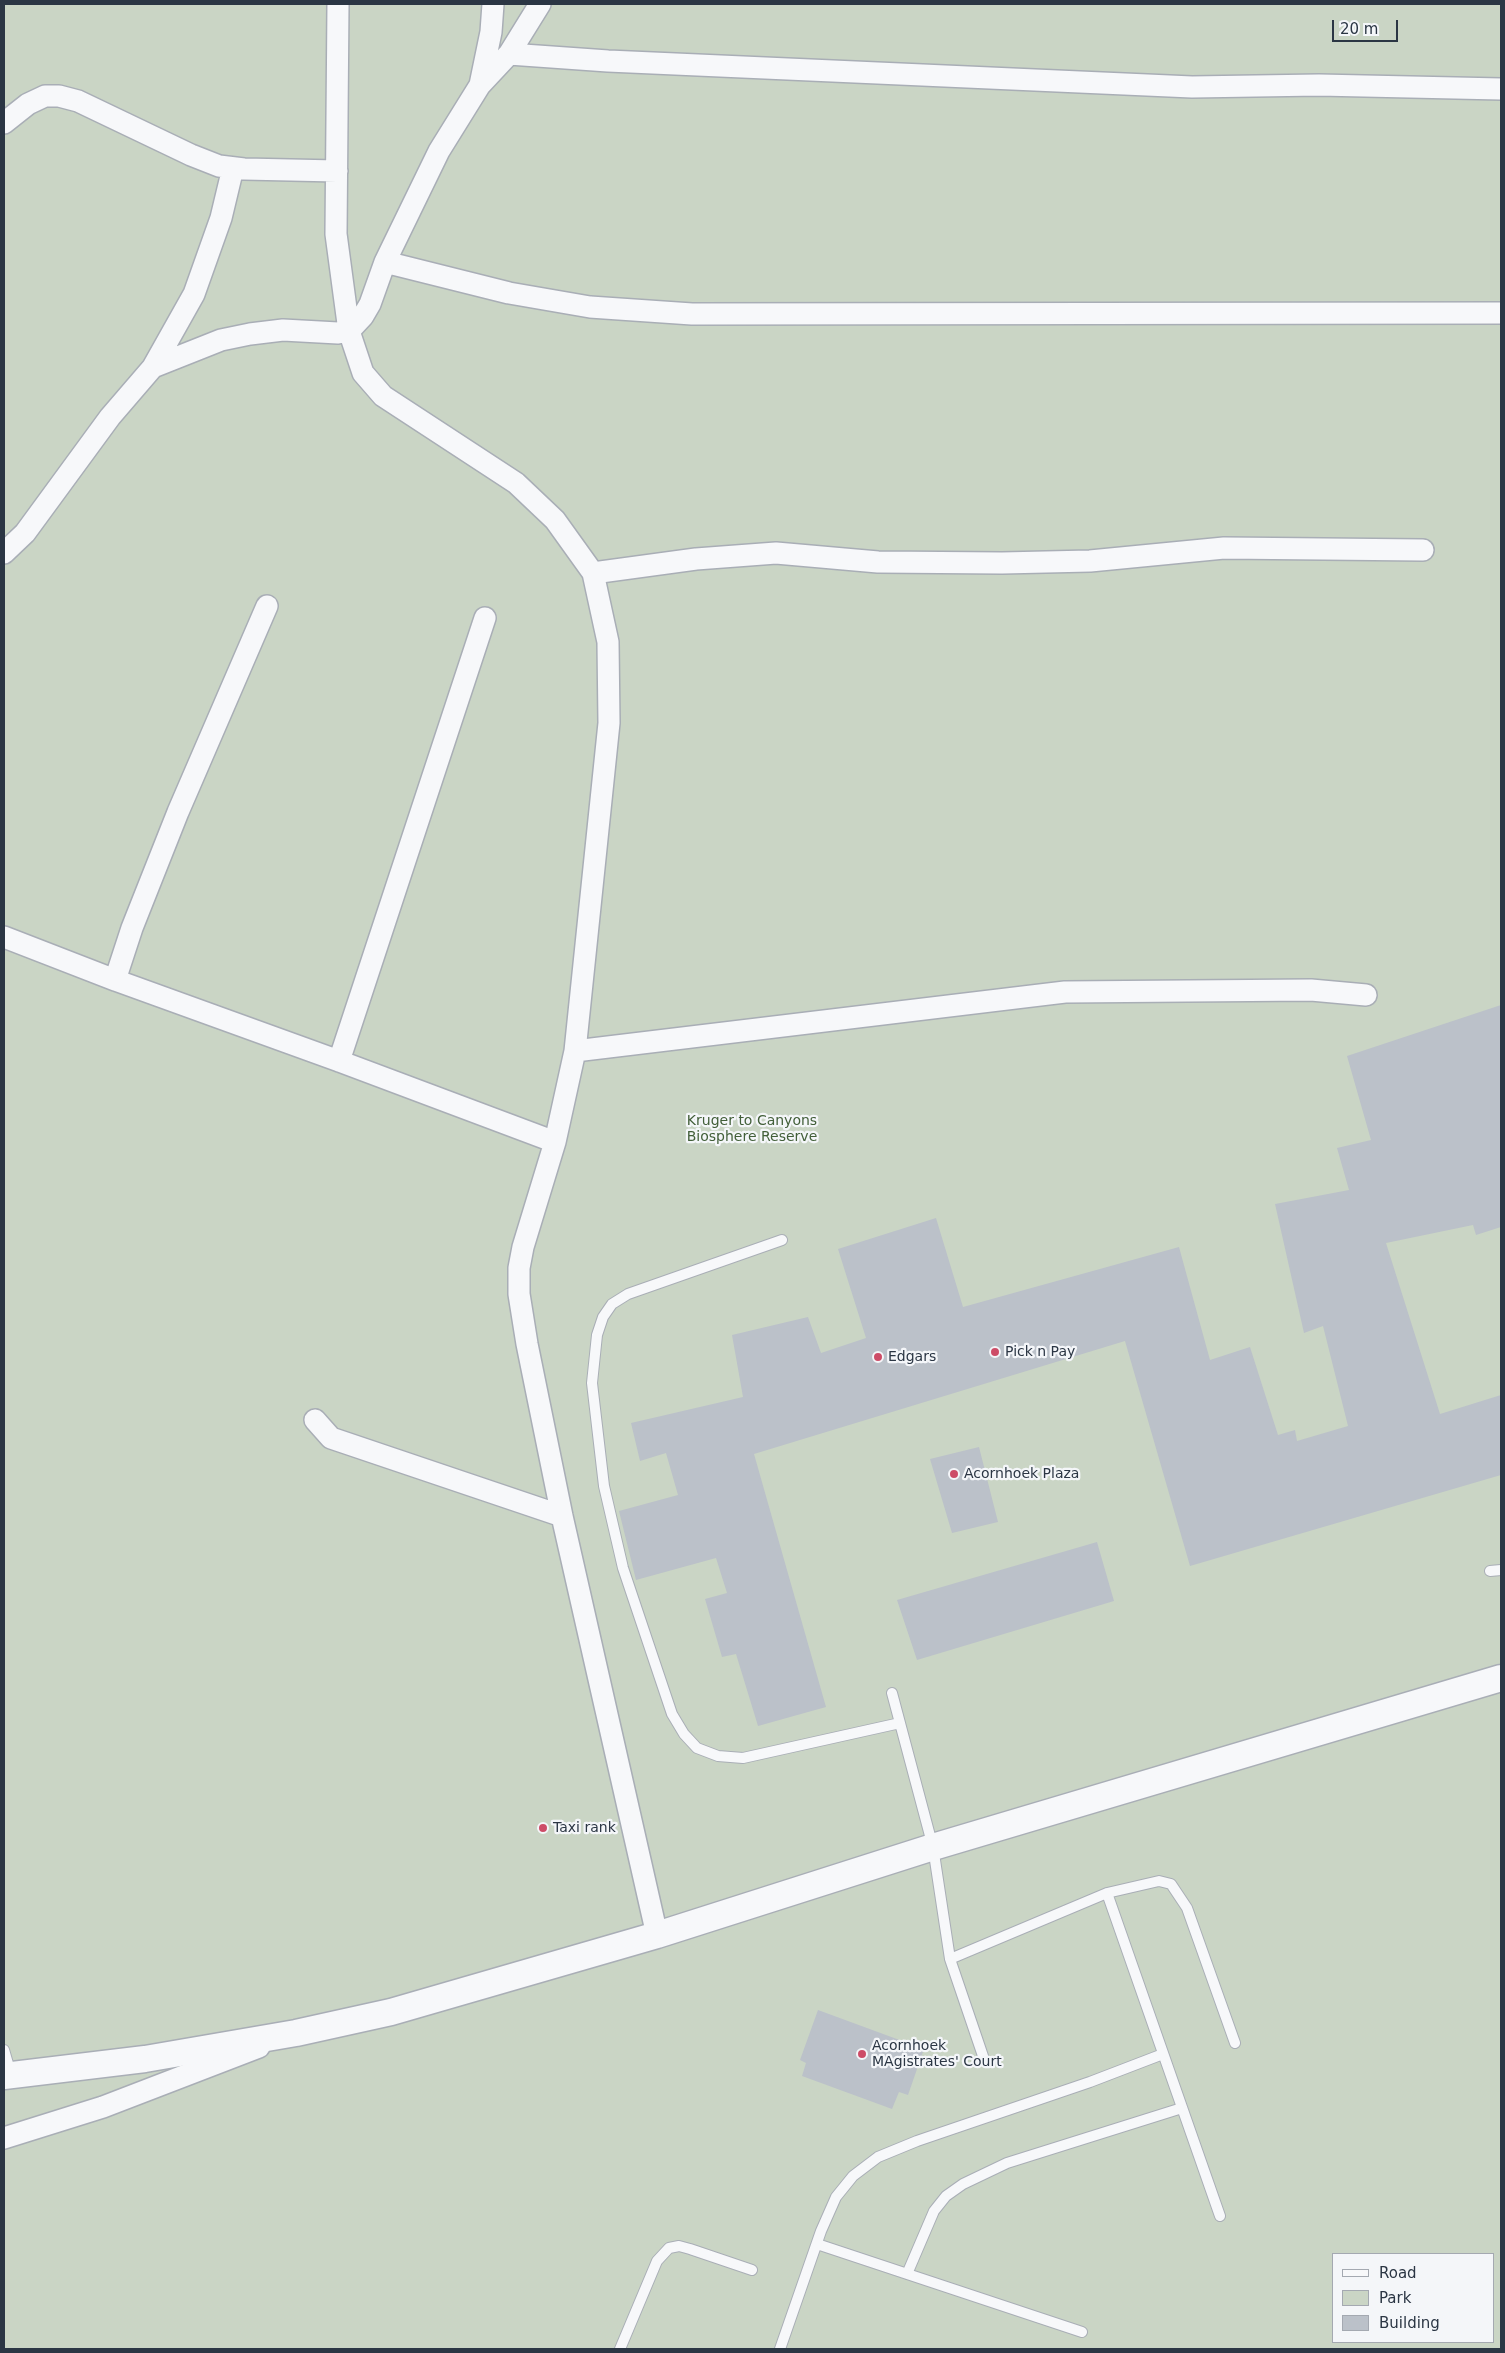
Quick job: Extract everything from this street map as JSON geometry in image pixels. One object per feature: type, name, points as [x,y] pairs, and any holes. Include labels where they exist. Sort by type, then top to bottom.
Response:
[{"type":"street","points":[[338,4],[336,234],[349,330],[363,373],[383,396],[516,483],[555,520],[593,572],[608,642],[609,723],[575,1051],[555,1142],[519,1268],[519,1294],[527,1344],[562,1516],[658,1934]]},
{"type":"street","points":[[480,85],[491,32],[493,4]]},
{"type":"street","points":[[153,367],[221,340],[250,334],[283,330],[338,333],[349,330],[363,316],[370,304],[385,262],[439,151],[480,85],[509,54],[540,4]]},
{"type":"street","points":[[509,54],[608,61],[1192,86],[1319,85],[1501,89]]},
{"type":"street","points":[[4,123],[28,104],[45,96],[59,96],[78,101],[130,124],[191,156],[233,168],[337,171]]},
{"type":"street","points":[[4,553],[25,533],[110,417],[153,367],[194,294],[221,218],[233,168]]},
{"type":"street","points":[[385,262],[509,293],[581,305],[692,314],[1501,313]]},
{"type":"street","points":[[593,572],[696,559],[776,553],[878,562],[1002,563],[1090,561],[1224,548],[1423,550]]},
{"type":"street","points":[[115,980],[132,928],[157,865],[267,606]]},
{"type":"street","points":[[339,1061],[485,618]]},
{"type":"street","points":[[4,937],[115,980],[555,1142]]},
{"type":"street","points":[[575,1051],[1065,992],[1292,990],[1366,995]]},
{"type":"street","points":[[315,1420],[331,1438],[562,1516]]},
{"type":"street","points":[[7,2076],[145,2059],[296,2032],[391,2012],[658,1934],[933,1847],[1501,1678]]},
{"type":"street","points":[[4,2138],[103,2107],[296,2032]]},
{"type":"lane","points":[[782,1240],[628,1294],[612,1304],[603,1317],[596,1335],[592,1383],[604,1486],[622,1568],[672,1714],[684,1734],[697,1748],[718,1756],[743,1758],[900,1723]]},
{"type":"lane","points":[[1490,1572],[1501,1570]]},
{"type":"lane","points":[[892,1693],[933,1847],[950,1959],[984,2059]]},
{"type":"lane","points":[[950,1959],[1107,1893],[1158,1881],[1171,1884],[1187,1908],[1235,2043]]},
{"type":"lane","points":[[1107,1893],[1220,2216]]},
{"type":"lane","points":[[4,2050],[7,2076]]},
{"type":"lane","points":[[780,2349],[817,2244],[836,2197],[853,2176],[878,2157],[918,2141],[1090,2082],[1164,2054]]},
{"type":"lane","points":[[906,2274],[934,2212],[946,2196],[963,2184],[1007,2163],[1182,2108]]},
{"type":"lane","points":[[817,2244],[1082,2332]]},
{"type":"lane","points":[[620,2349],[658,2261],[669,2248],[679,2246],[752,2270]]},
{"type":"green space","name":"Kruger to Canyons Biosphere Reserve","points":[[4,4],[1501,4],[1501,2349],[4,2349]]},
{"type":"building","points":[[1501,1005],[1501,1227],[1476,1235],[1473,1225],[1386,1243],[1440,1414],[1501,1395],[1501,1475],[1190,1566],[1125,1341],[754,1454],[826,1707],[758,1726],[736,1654],[722,1657],[705,1599],[727,1593],[716,1558],[636,1580],[619,1511],[678,1495],[666,1453],[640,1461],[631,1423],[743,1397],[732,1335],[808,1317],[821,1353],[866,1338],[838,1249],[936,1218],[963,1307],[1179,1247],[1210,1360],[1250,1347],[1278,1435],[1295,1430],[1297,1441],[1348,1426],[1323,1326],[1304,1333],[1275,1204],[1349,1190],[1337,1148],[1371,1140],[1347,1056]]},
{"type":"building","points":[[979,1447],[998,1522],[952,1533],[930,1459]]},
{"type":"building","points":[[1097,1542],[1114,1601],[917,1660],[897,1600]]},
{"type":"building","name":"Acornhoek MAgistrates' Court","points":[[818,2010],[924,2049],[908,2095],[899,2092],[892,2109],[802,2076],[806,2063],[800,2060]]},
{"type":"place","name":"Pick n Pay","points":[[995,1352]]},
{"type":"place","name":"Edgars","points":[[878,1357]]},
{"type":"place","name":"Acornhoek Plaza","points":[[954,1474]]},
{"type":"place","name":"Taxi rank","points":[[543,1828]]},
{"type":"place","name":"Acornhoek MAgistrates' Court","points":[[862,2054]]}]
